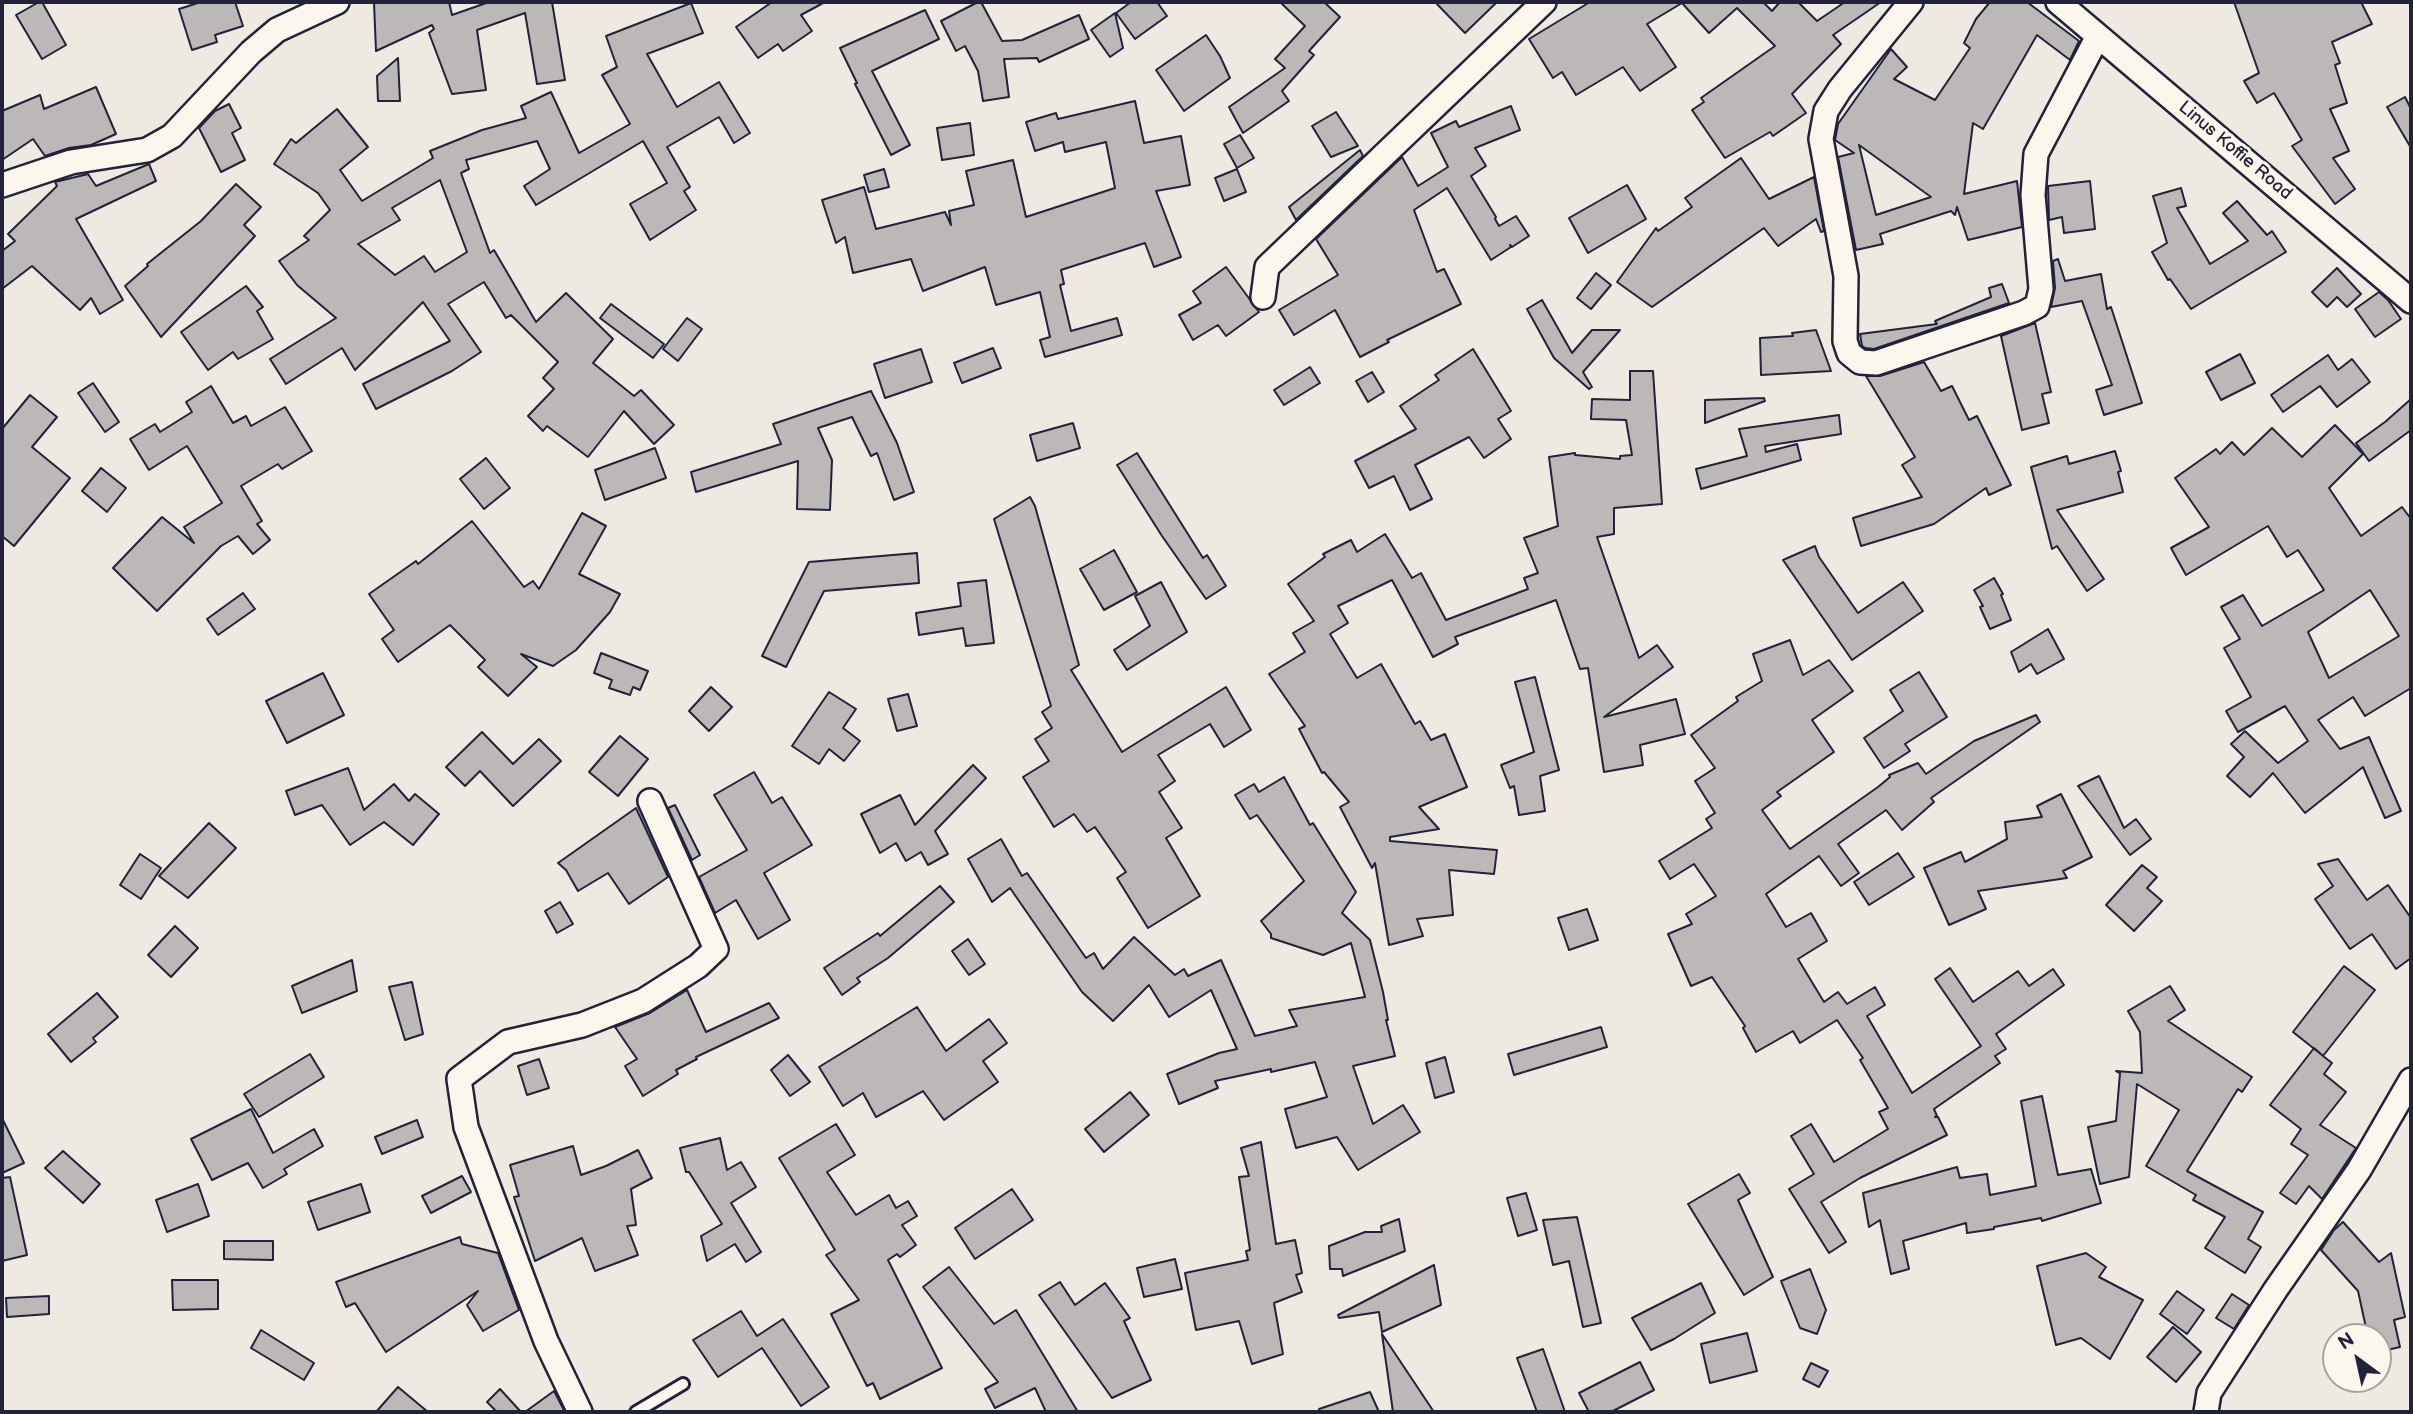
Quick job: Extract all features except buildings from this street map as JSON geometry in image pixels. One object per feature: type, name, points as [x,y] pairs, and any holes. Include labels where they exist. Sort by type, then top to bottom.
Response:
[{"type":"street","points":[[2,185],[71,162],[147,150],[172,136],[251,52],[277,30],[337,2]]},
{"type":"street","points":[[1263,297],[1267,267],[1544,2]]},
{"type":"street","points":[[1911,2],[1840,89],[1826,111],[1821,139],[1846,276],[1845,341],[1849,353],[1860,362],[1876,363],[2024,313],[2037,306],[2041,289],[2033,195],[2036,154],[2098,36]]},
{"type":"street","name":"Linus Koffie Road","points":[[2058,2],[2411,301]]},
{"type":"street","points":[[580,1412],[546,1341],[466,1127],[459,1079],[508,1042],[582,1025],[643,1001],[698,966],[716,949],[650,801]]},
{"type":"street","points":[[2206,1412],[2209,1393],[2276,1289],[2359,1170],[2411,1080]]},
{"type":"lane","points":[[636,1412],[682,1384]]}]
